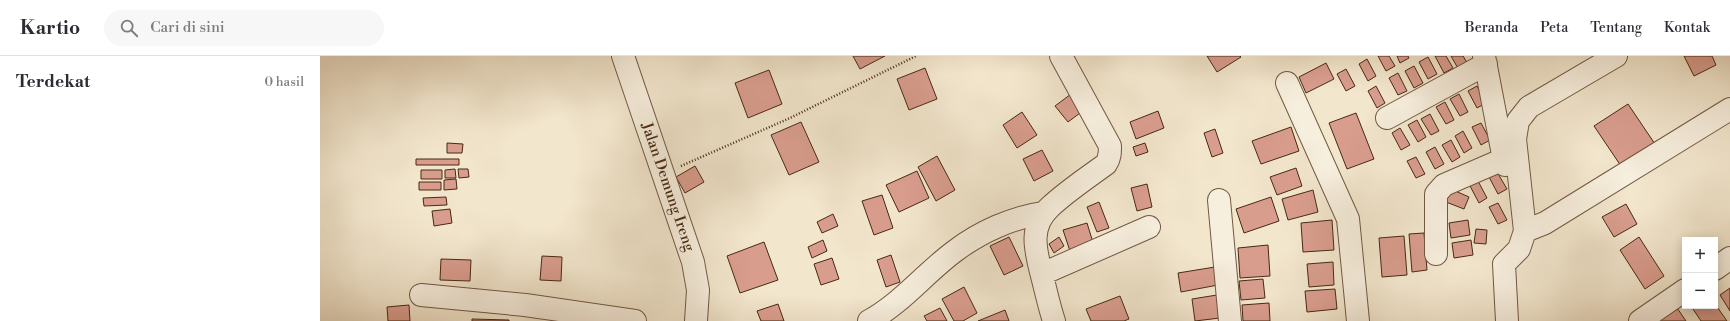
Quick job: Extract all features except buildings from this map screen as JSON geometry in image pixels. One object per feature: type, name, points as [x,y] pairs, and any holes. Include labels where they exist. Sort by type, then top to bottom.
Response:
[{"type":"street","name":"Jalan Demung Ireng","points":[[623,56],[693,262],[698,290],[696,321]]},
{"type":"street","points":[[1054,321],[1035,245],[1036,232],[1044,213],[1106,164],[1110,151],[1110,146],[1061,56]]},
{"type":"street","points":[[1507,321],[1504,268],[1507,260],[1515,253],[1522,243],[1525,231],[1515,139],[1518,121],[1529,107],[1616,56]]},
{"type":"street","points":[[1387,118],[1485,60],[1504,159],[1515,253]]},
{"type":"street","points":[[1287,83],[1348,220],[1358,321]]},
{"type":"street","points":[[1525,231],[1545,223],[1730,109]]},
{"type":"street","points":[[1436,254],[1436,194],[1439,189],[1444,185],[1504,159]]},
{"type":"street","points":[[1218,200],[1230,321]]},
{"type":"street","points":[[869,321],[905,295],[955,251],[981,235],[1014,219],[1044,213]]},
{"type":"street","points":[[1042,274],[1149,227]]},
{"type":"street","points":[[1718,267],[1730,258]]},
{"type":"street","points":[[1640,321],[1682,292]]},
{"type":"street","points":[[421,295],[525,305],[635,321]]},
{"type":"path","points":[[664,173],[790,118],[916,56]]}]
